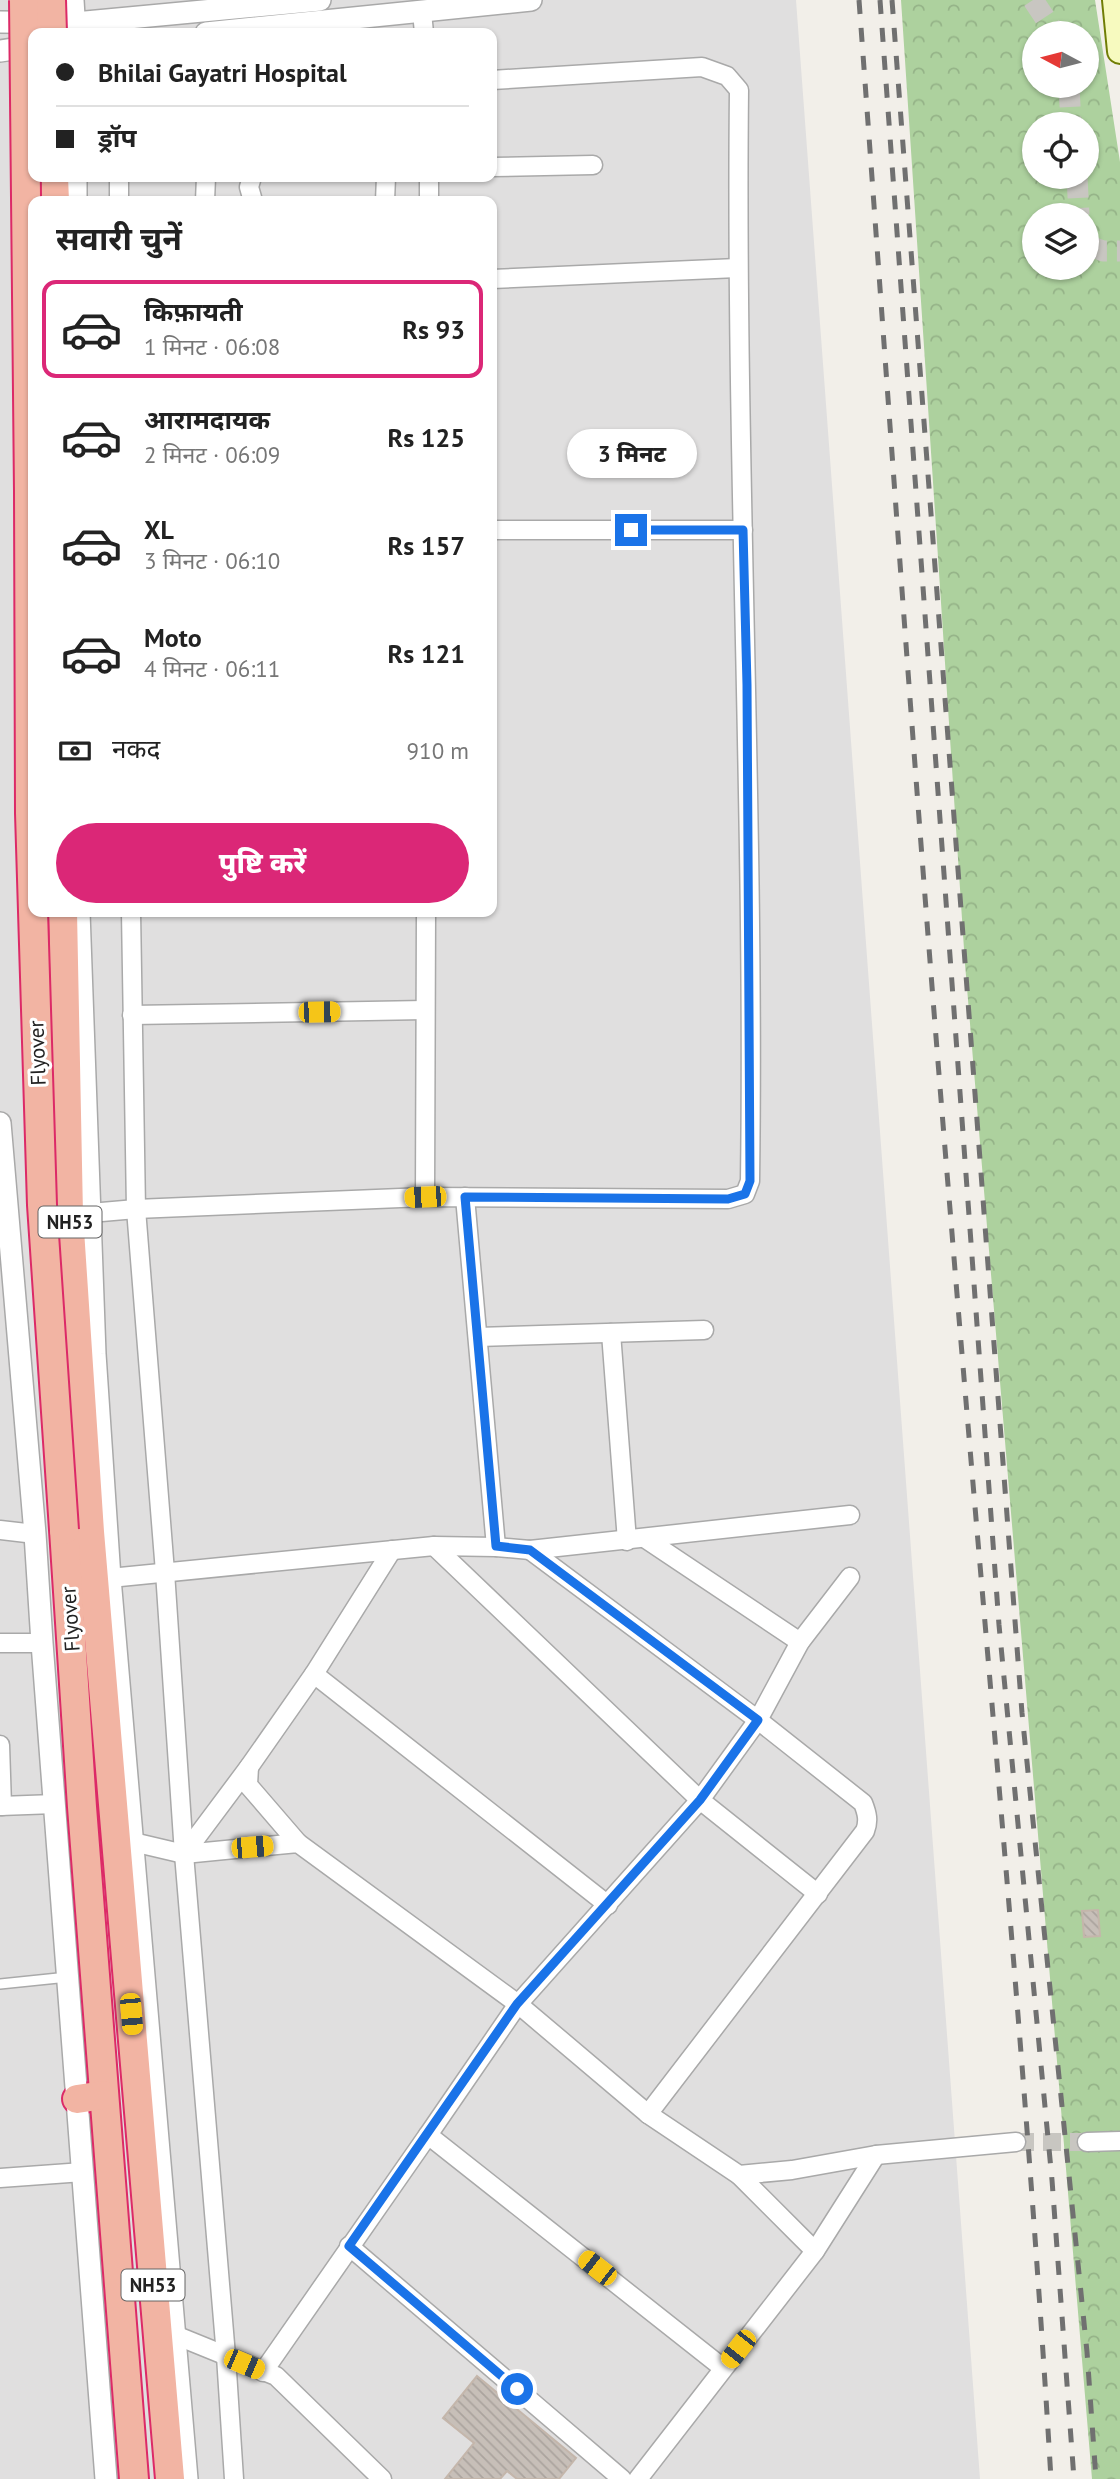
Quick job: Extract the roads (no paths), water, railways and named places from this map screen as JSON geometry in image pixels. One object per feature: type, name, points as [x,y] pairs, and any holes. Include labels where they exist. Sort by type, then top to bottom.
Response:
[{"type":"highway","name":"Flyover","points":[[45,28],[51,0]]},
{"type":"highway","name":"Flyover","points":[[33,917],[42,1205],[77,1531],[145,2090]]},
{"type":"highway","name":"Flyover","points":[[63,917],[77,1531],[95,2099]]},
{"type":"highway","name":"NH53","points":[[145,2090],[170,2479]]},
{"type":"highway","name":"NH53","points":[[95,2099],[134,2479]]},
{"type":"main road","points":[[1115,0],[1120,51]]},
{"type":"street","points":[[46,28],[73,0]]},
{"type":"street","points":[[54,28],[286,1],[320,0]]},
{"type":"street","points":[[257,28],[523,0]]},
{"type":"street","points":[[422,12],[424,28]]},
{"type":"street","points":[[0,22],[39,28]]},
{"type":"street","points":[[0,51],[28,37]]},
{"type":"street","points":[[90,1213],[425,1197],[728,1199],[745,1194],[750,1181],[747,685],[737,268],[739,90],[727,76],[702,67],[497,80]]},
{"type":"street","points":[[497,167],[593,165]]},
{"type":"street","points":[[497,279],[737,268]]},
{"type":"street","points":[[497,530],[743,530]]},
{"type":"street","points":[[79,917],[95,1354],[110,1578],[133,1842],[145,2090],[175,2335],[187,2479]]},
{"type":"street","points":[[131,917],[136,1209],[234,2479]]},
{"type":"street","points":[[425,1197],[426,917]]},
{"type":"street","points":[[132,1015],[425,1010]]},
{"type":"street","points":[[0,1124],[35,1534],[41,1643],[68,1977],[95,2099],[83,2172],[106,2479]]},
{"type":"street","points":[[465,1197],[496,1546]]},
{"type":"street","points":[[478,1337],[704,1330]]},
{"type":"street","points":[[611,1333],[627,1541]]},
{"type":"street","points":[[110,1578],[434,1546],[496,1546],[530,1550],[850,1515]]},
{"type":"street","points":[[0,1530],[35,1534]]},
{"type":"street","points":[[646,1539],[800,1642]]},
{"type":"street","points":[[434,1546],[700,1800],[818,1894]]},
{"type":"street","points":[[184,1854],[314,1674],[392,1550]]},
{"type":"street","points":[[530,1550],[758,1720],[863,1803],[867,1812],[868,1823],[865,1831],[648,2114]]},
{"type":"street","points":[[262,2372],[517,2004],[700,1800],[758,1720],[800,1642],[850,1577]]},
{"type":"street","points":[[0,1643],[41,1643]]},
{"type":"street","points":[[314,1674],[608,1905]]},
{"type":"street","points":[[0,1745],[1,1806],[55,1804]]},
{"type":"street","points":[[249,1767],[248,1785],[298,1843],[517,2004],[648,2114],[739,2175],[815,2252]]},
{"type":"street","points":[[133,1842],[184,1854],[298,1843]]},
{"type":"street","points":[[428,2135],[723,2368]]},
{"type":"street","points":[[1087,2142],[1120,2141]]},
{"type":"street","points":[[739,2175],[792,2170],[876,2155],[1016,2142]]},
{"type":"street","points":[[638,2479],[815,2252],[876,2155]]},
{"type":"street","points":[[0,2178],[83,2172]]},
{"type":"street","points":[[349,2246],[622,2479]]},
{"type":"street","points":[[175,2335],[275,2376],[382,2479]]},
{"type":"lane","points":[[0,1984],[68,1977]]},
{"type":"tunnel","points":[[1033,0],[1047,21]]},
{"type":"tunnel","points":[[1070,98],[1070,112]]},
{"type":"tunnel","points":[[1078,189],[1078,203]]},
{"type":"tunnel","points":[[1099,250],[1120,251]]},
{"type":"tunnel","points":[[1016,2142],[1087,2142]]},
{"type":"railway","points":[[859,0],[926,916],[1017,2007],[1051,2479]]},
{"type":"railway","points":[[880,0],[999,1625],[1052,2180],[1074,2479]]},
{"type":"railway","points":[[892,0],[1022,1713],[1087,2352],[1096,2479]]}]
